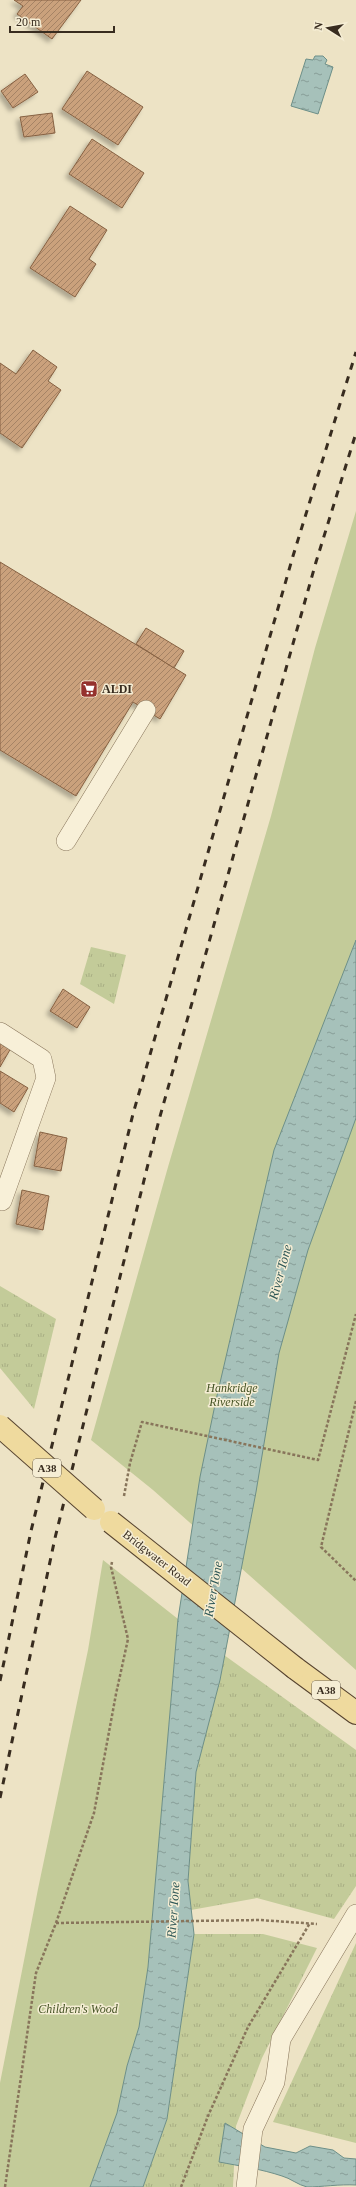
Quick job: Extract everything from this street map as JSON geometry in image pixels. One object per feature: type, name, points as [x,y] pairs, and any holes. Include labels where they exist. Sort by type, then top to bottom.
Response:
[{"type":"main road","name":"Bridgwater Road","points":[[0,1426],[94,1509],[295,1668],[356,1713]]},
{"type":"lane","points":[[66,840],[146,710]]},
{"type":"lane","points":[[0,1032],[42,1059],[46,1078],[2,1201]]},
{"type":"lane","points":[[247,2179],[253,2129],[275,2082],[281,2039],[356,1914]]},
{"type":"path","points":[[124,1500],[130,1463],[142,1422],[318,1460],[356,1314]]},
{"type":"path","points":[[356,1401],[321,1547],[356,1581]]},
{"type":"path","points":[[5,2187],[36,1973],[56,1923],[94,1813],[116,1694],[128,1639],[111,1567],[113,1560]]},
{"type":"path","points":[[56,1923],[75,1921],[260,1920],[310,1923],[345,1931]]},
{"type":"path","points":[[181,2187],[208,2116],[248,2026],[310,1923]]},
{"type":"green space","name":"Hankridge Riverside","points":[[356,511],[356,1670],[153,1490],[91,1440],[168,1167],[271,816],[315,648]]},
{"type":"green space","points":[[91,947],[126,955],[114,1004],[80,984]]},
{"type":"green space","points":[[0,1286],[56,1319],[34,1409],[0,1368]]},
{"type":"green space","name":"Children's Wood","points":[[103,1560],[178,1619],[148,1967],[139,2027],[127,2066],[117,2113],[90,2187],[0,2187],[0,2083],[38,1889],[88,1650]]},
{"type":"green space","points":[[224,1655],[356,1750],[356,1886],[334,1919],[257,1898],[191,1910],[188,1881],[196,1772]]},
{"type":"green space","points":[[194,1934],[263,1934],[317,1948],[262,2058],[236,2126],[233,2187],[143,2187],[167,2119]]},
{"type":"green space","points":[[356,1943],[356,2143],[273,2122]]},
{"type":"water","points":[[315,56],[323,56],[327,60],[325,64],[333,67],[318,114],[291,106],[306,59],[313,60]]},
{"type":"water","name":"River Tone","points":[[356,940],[356,1118],[308,1250],[279,1353],[256,1492],[220,1680],[196,1772],[188,1881],[194,1934],[167,2119],[143,2187],[90,2187],[117,2113],[127,2066],[139,2027],[148,1967],[178,1619],[200,1477],[216,1400],[274,1150]]},
{"type":"water","points":[[225,2123],[265,2147],[296,2153],[310,2146],[333,2150],[344,2158],[356,2159],[356,2185],[307,2187],[285,2177],[219,2162]]},
{"type":"building","points":[[14,0],[81,0],[52,39],[17,14],[23,6]]},
{"type":"building","points":[[87,71],[143,107],[118,145],[62,109]]},
{"type":"building","points":[[25,74],[38,92],[13,108],[1,91]]},
{"type":"building","points":[[52,113],[55,133],[24,137],[20,117]]},
{"type":"building","points":[[92,139],[144,173],[122,208],[69,174]]},
{"type":"building","points":[[70,206],[107,230],[89,259],[96,264],[75,297],[30,268]]},
{"type":"building","points":[[33,350],[57,367],[48,381],[61,390],[22,448],[0,433],[0,363],[16,374]]},
{"type":"building","name":"ALDI","points":[[0,562],[186,675],[160,719],[133,702],[76,796],[0,750]]},
{"type":"building","points":[[146,628],[184,651],[174,668],[136,644]]},
{"type":"building","points":[[63,989],[90,1007],[77,1028],[50,1011]]},
{"type":"building","points":[[0,1041],[11,1048],[0,1067]]},
{"type":"building","points":[[0,1071],[28,1088],[14,1112],[0,1103]]},
{"type":"building","points":[[40,1132],[67,1138],[61,1171],[34,1166]]},
{"type":"building","points":[[22,1190],[49,1196],[43,1230],[16,1224]]},
{"type":"railway","points":[[0,1681],[31,1531],[133,1114],[293,556],[356,352]]},
{"type":"railway","points":[[0,1798],[55,1538],[159,1120],[316,562],[356,433]]},
{"type":"place","name":"ALDI","points":[[89,689]]}]
